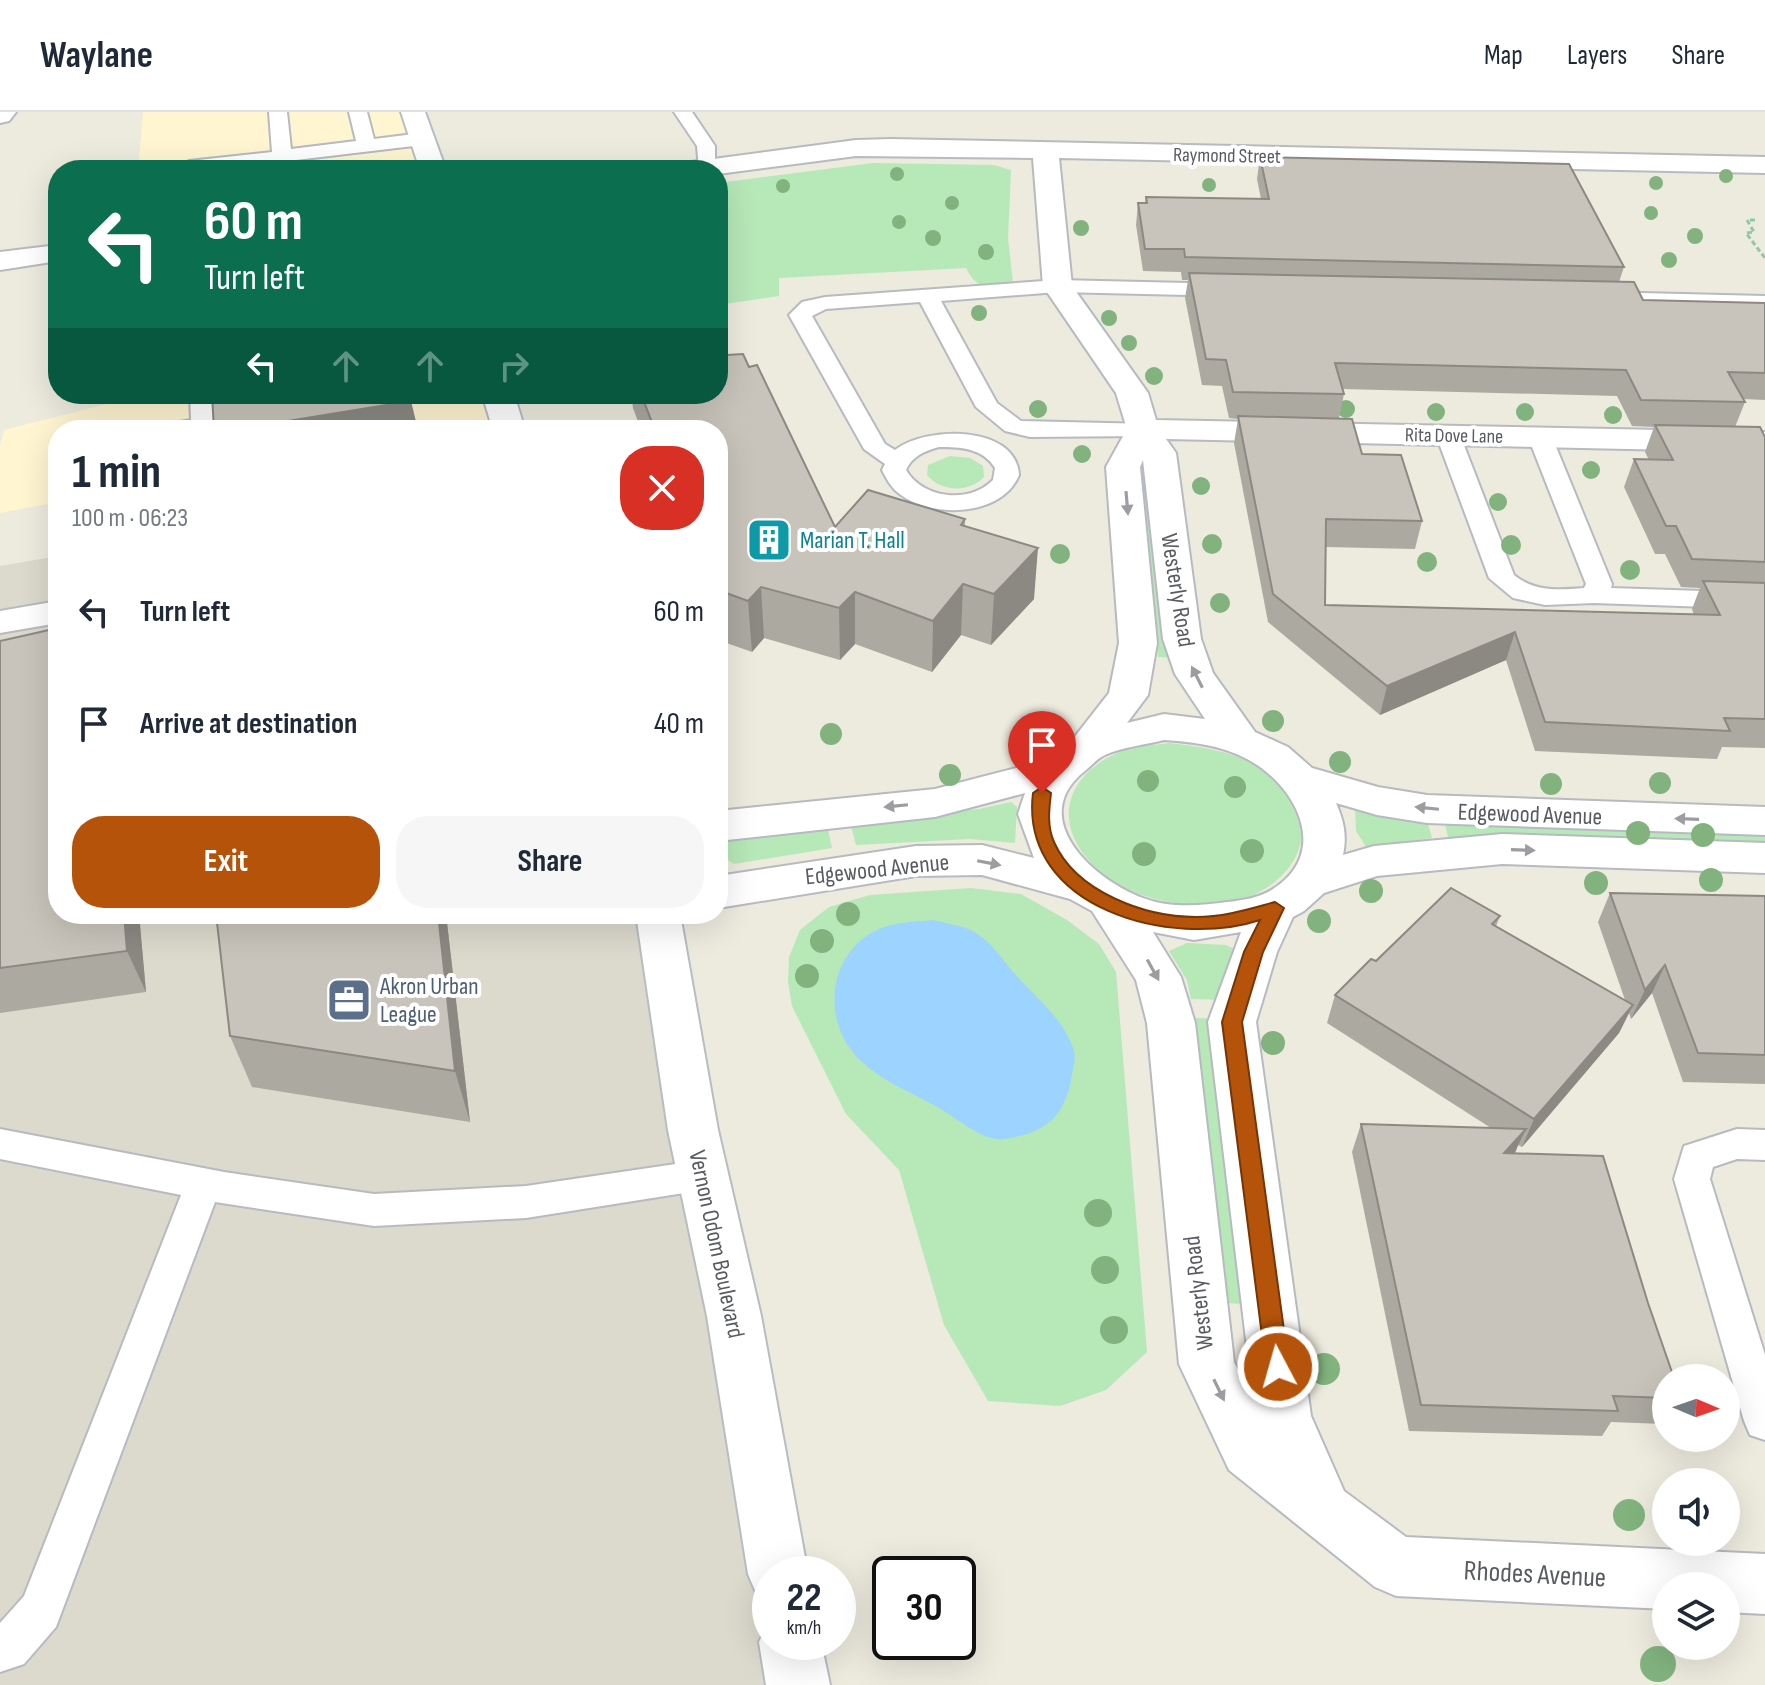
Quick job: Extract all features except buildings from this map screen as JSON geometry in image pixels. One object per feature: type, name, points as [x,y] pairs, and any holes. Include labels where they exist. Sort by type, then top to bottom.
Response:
[{"type":"street","points":[[0,116],[4,112]]},
{"type":"street","points":[[413,112],[422,139],[424,160]]},
{"type":"street","name":"Raymond Street","points":[[728,165],[856,148],[1765,165]]},
{"type":"street","name":"Westerly Road","points":[[1045,151],[1058,286],[1132,393],[1143,429],[1159,453],[1182,639],[1194,674],[1241,741]]},
{"type":"street","points":[[0,261],[48,254]]},
{"type":"street","name":"Westerly Road","points":[[1091,742],[1128,695],[1135,664],[1138,643],[1123,467],[1143,429]]},
{"type":"street","name":"Rita Dove Lane","points":[[1143,429],[1765,442]]},
{"type":"street","points":[[0,622],[48,614]]},
{"type":"street","points":[[1292,895],[1238,920],[1195,924],[1152,919],[1096,895],[1059,865],[1045,841],[1039,817],[1042,793],[1054,772],[1070,755],[1091,742],[1126,731],[1164,727],[1204,730],[1241,741],[1273,757],[1299,778],[1318,802],[1326,830],[1323,857],[1292,895],[1254,952],[1232,1022],[1283,1416],[1322,1511]]},
{"type":"street","points":[[728,825],[935,803],[1054,772]]},
{"type":"street","name":"Edgewood Avenue","points":[[1299,778],[1377,801],[1427,809],[1765,821]]},
{"type":"street","name":"Edgewood Avenue","points":[[1292,895],[1374,861],[1459,851],[1502,849],[1765,858]]},
{"type":"street","name":"Edgewood Avenue","points":[[728,890],[916,861],[982,860],[1096,895]]},
{"type":"street","name":"Westerly Road","points":[[1096,895],[1158,977],[1171,1023],[1207,1364],[1249,1451],[1322,1511]]},
{"type":"street","name":"Vernon Odom Boulevard","points":[[660,924],[703,1175],[734,1316],[775,1556]]},
{"type":"street","name":"Rhodes Avenue","points":[[1322,1511],[1396,1566],[1765,1584]]},
{"type":"street","points":[[793,1660],[798,1685]]},
{"type":"lane","points":[[278,112],[282,156]]},
{"type":"lane","points":[[358,112],[366,146]]},
{"type":"lane","points":[[683,112],[706,146],[702,160]]},
{"type":"lane","points":[[248,160],[422,139]]},
{"type":"lane","points":[[897,461],[876,449],[800,315],[810,307],[825,303],[1058,286],[1252,290]]},
{"type":"lane","points":[[927,295],[988,407],[1013,426],[1030,430],[1143,429]]},
{"type":"lane","points":[[1578,298],[1765,302]]},
{"type":"lane","points":[[991,449],[1030,430]]},
{"type":"lane","points":[[1448,435],[1502,578],[1512,589],[1534,597],[1554,599],[1594,595],[1765,601]]},
{"type":"lane","points":[[1540,437],[1599,584],[1594,595]]},
{"type":"lane","points":[[938,440],[957,440],[991,449],[1002,458],[1008,469],[1006,479],[998,489],[970,501],[934,500],[918,496],[898,480],[894,470],[906,451],[938,440]]},
{"type":"lane","points":[[0,1144],[204,1183],[374,1210],[526,1202],[703,1175]]},
{"type":"lane","points":[[1765,1145],[1737,1144],[1697,1157],[1692,1179],[1765,1421]]},
{"type":"lane","points":[[0,1649],[8,1648],[40,1611],[204,1183]]},
{"type":"path","points":[[1755,220],[1747,220],[1754,232],[1746,233],[1765,258]]},
{"type":"shaded area","points":[[143,112],[413,112],[430,160],[139,160]]},
{"type":"shaded area","points":[[107,404],[501,404],[506,420],[48,420],[48,504],[0,513],[0,445],[4,430]]},
{"type":"shaded area","points":[[48,558],[48,924],[660,924],[767,1556],[752,1556],[752,1660],[782,1660],[798,1685],[0,1685],[0,566]]},
{"type":"green space","points":[[873,163],[994,165],[1011,170],[1008,238],[1013,283],[980,285],[966,268],[779,278],[779,296],[728,304],[728,182]]},
{"type":"green space","points":[[950,456],[970,458],[983,466],[984,477],[963,488],[947,487],[933,481],[927,475],[928,465]]},
{"type":"green space","points":[[1146,464],[1176,658],[1158,657],[1141,466]]},
{"type":"green space","points":[[1169,743],[1239,757],[1265,771],[1290,797],[1299,814],[1302,831],[1299,847],[1292,863],[1266,888],[1247,898],[1225,903],[1187,904],[1161,900],[1136,893],[1113,881],[1093,865],[1079,847],[1071,829],[1069,812],[1072,795],[1081,780],[1094,766],[1112,756],[1137,747]]},
{"type":"green space","points":[[1011,802],[1017,807],[1015,843],[970,839],[856,845],[850,822],[979,809]]},
{"type":"green space","points":[[1355,806],[1426,817],[1432,838],[1366,847],[1356,831]]},
{"type":"green space","points":[[1444,819],[1765,829],[1765,845],[1448,837]]},
{"type":"green space","points":[[827,825],[832,848],[734,864],[728,860],[728,836]]},
{"type":"green space","points":[[971,888],[1021,894],[1067,920],[1099,944],[1116,972],[1147,1352],[1106,1390],[1060,1406],[988,1401],[944,1325],[899,1170],[846,1114],[792,1006],[788,982],[789,957],[800,930],[829,907],[870,895]]},
{"type":"green space","points":[[1187,943],[1226,945],[1236,950],[1227,1000],[1191,999],[1187,980],[1169,951]]},
{"type":"green space","points":[[1196,1018],[1221,1019],[1255,1305],[1227,1303]]},
{"type":"water","points":[[933,920],[968,929],[983,938],[1064,1029],[1075,1057],[1069,1090],[1058,1112],[1042,1127],[1004,1139],[988,1137],[879,1075],[848,1046],[835,1011],[838,975],[846,958],[857,944],[873,932],[902,923]]},
{"type":"place","name":"Marian T. Hall","points":[[769,540]]},
{"type":"place","name":"Akron Urban League","points":[[349,1000]]},
{"type":"route","points":[[1042,793],[1039,817],[1045,841],[1059,865],[1081,886],[1111,905],[1152,919],[1195,924],[1238,920],[1275,908],[1254,952],[1232,1022],[1278,1367]]}]
